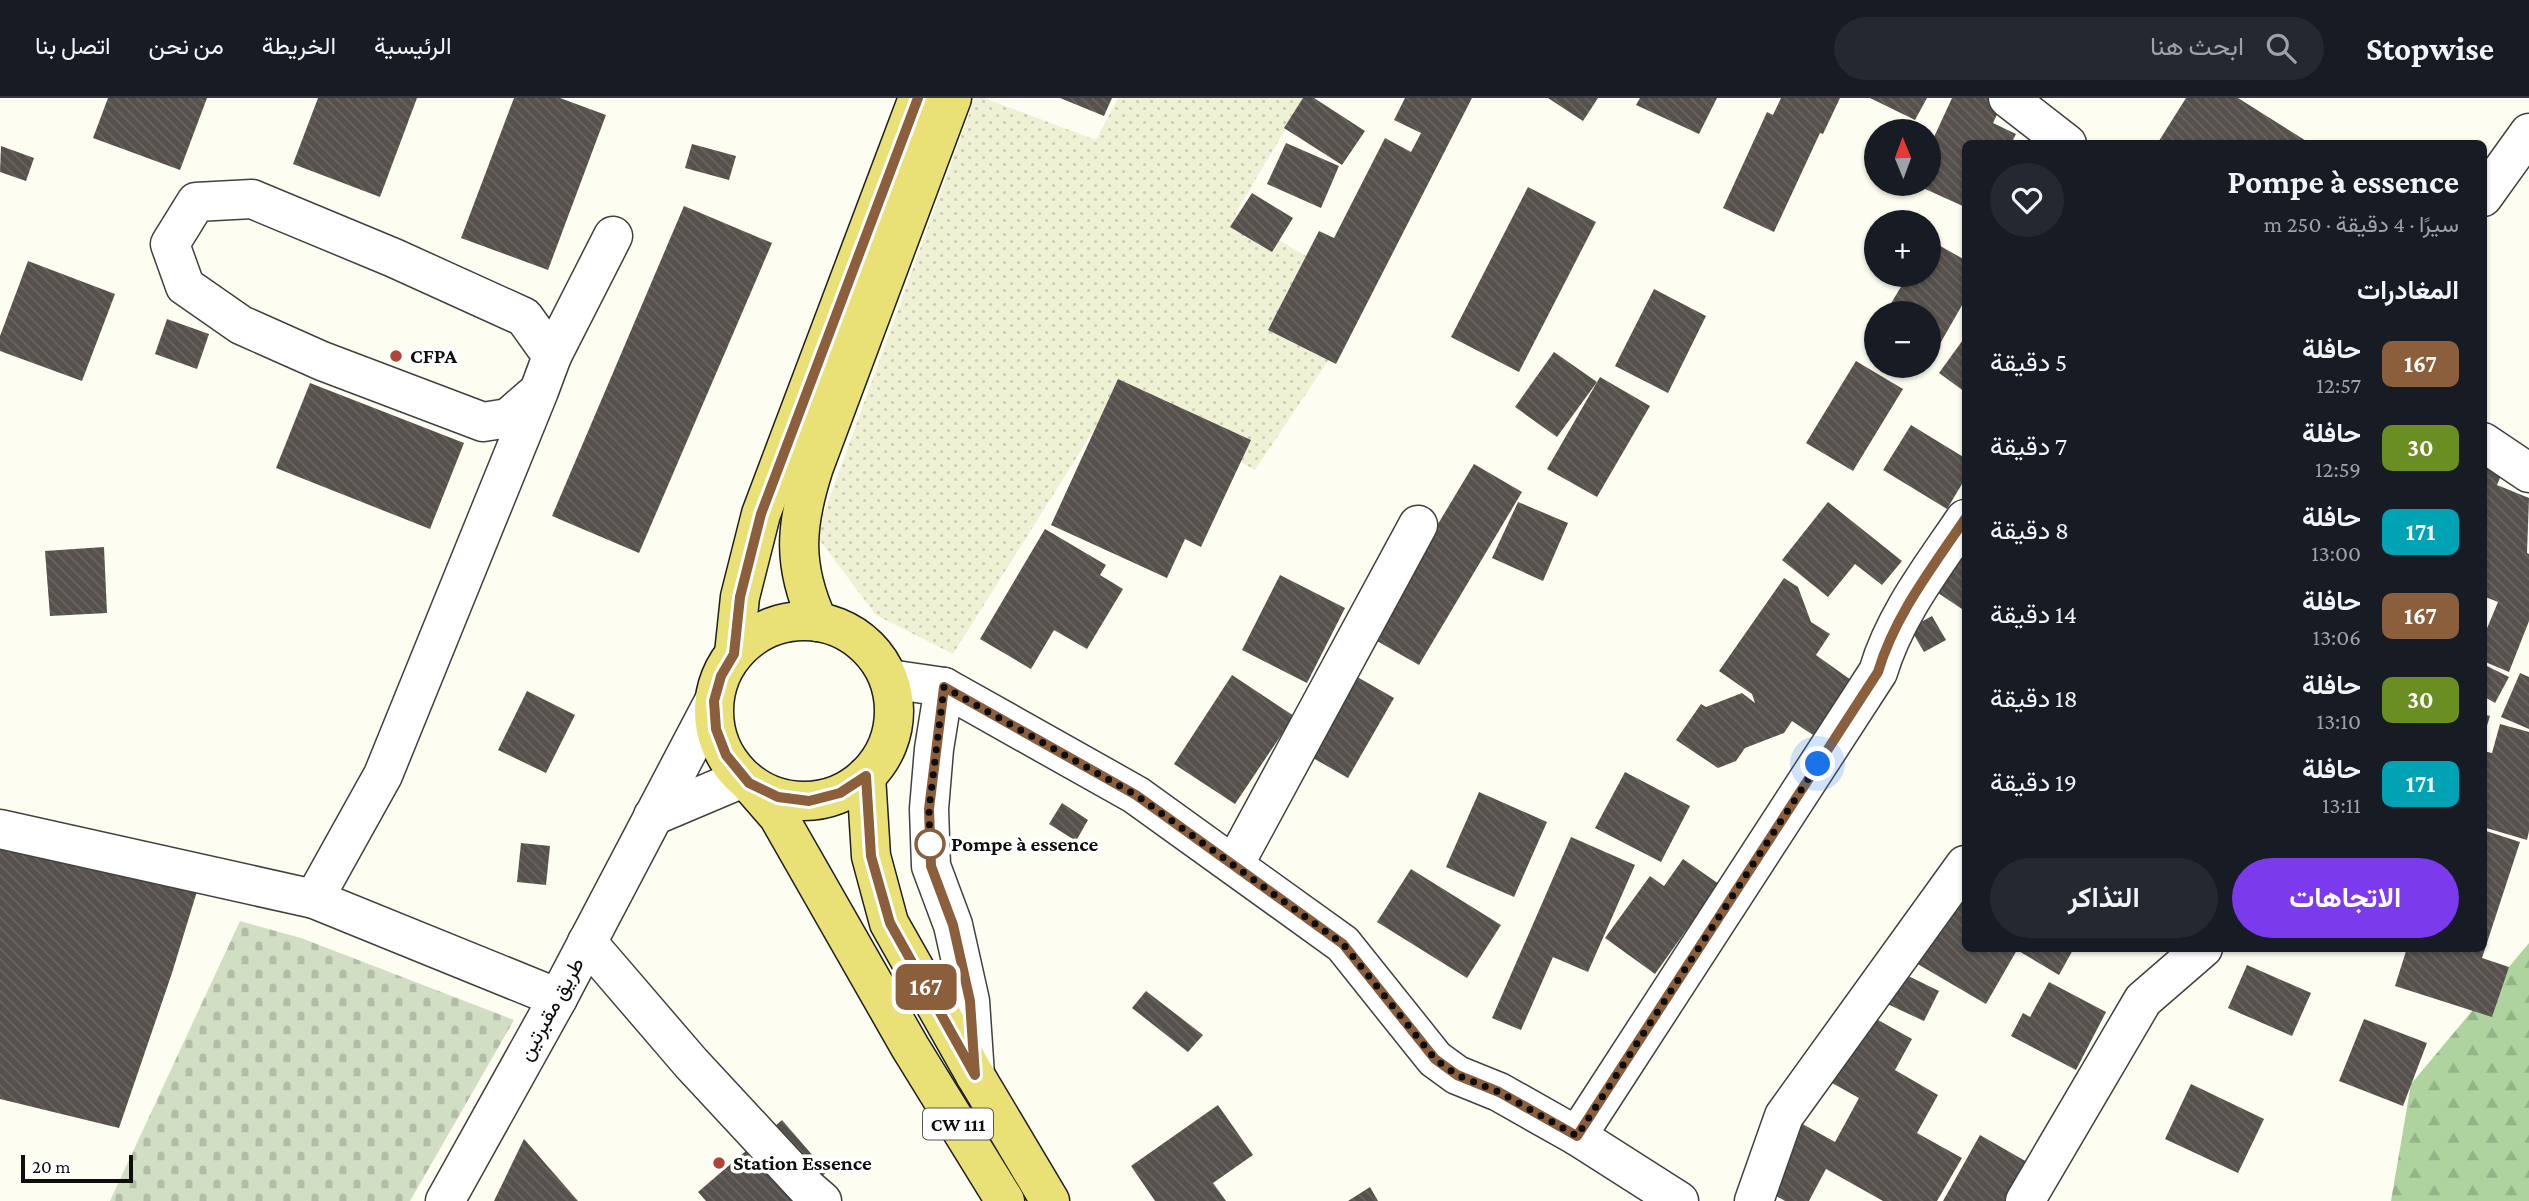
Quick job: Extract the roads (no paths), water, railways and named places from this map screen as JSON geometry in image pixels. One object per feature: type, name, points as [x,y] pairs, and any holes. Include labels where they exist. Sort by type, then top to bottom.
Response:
[{"type":"main road","points":[[734,654],[740,597],[761,514],[918,98]]},
{"type":"main road","points":[[818,622],[802,580],[798,536],[800,514],[814,467],[952,98]]},
{"type":"main road","points":[[818,622],[841,629],[861,641],[877,659],[889,679],[894,705],[892,731],[883,756],[866,776],[840,793],[809,801],[778,797],[746,780],[726,755],[716,729],[714,701],[721,676],[734,654],[758,634],[787,623],[818,622]]},
{"type":"main road","points":[[866,776],[871,856],[890,923],[975,1075],[1050,1201]]},
{"type":"main road","name":"CW 111","points":[[746,780],[778,817],[910,1047],[1005,1201]]},
{"type":"street","points":[[2008,98],[2062,140]]},
{"type":"street","points":[[2487,191],[2529,133]]},
{"type":"street","points":[[539,391],[508,418],[483,422],[322,361],[241,325],[185,286],[170,244],[196,202],[251,200],[394,258],[524,317],[552,356]]},
{"type":"street","points":[[314,899],[383,775],[552,356],[613,236]]},
{"type":"street","points":[[2487,445],[2529,473]]},
{"type":"street","points":[[1577,1136],[1878,672],[1886,645],[1899,620],[1962,524]]},
{"type":"street","points":[[1234,865],[1418,525]]},
{"type":"street","points":[[889,679],[944,687],[1136,795],[1343,944],[1435,1059],[1457,1075],[1499,1092],[1577,1136],[1679,1201]]},
{"type":"street","points":[[944,687],[929,809],[931,866],[953,925],[970,1001],[975,1075]]},
{"type":"street","name":"طريق مقبرتين","points":[[445,1201],[558,998],[714,701]]},
{"type":"street","points":[[653,816],[746,780]]},
{"type":"street","points":[[0,829],[314,899],[558,998]]},
{"type":"street","points":[[1754,1201],[1784,1116],[1962,869]]},
{"type":"street","points":[[587,942],[691,1063],[822,1201]]},
{"type":"street","points":[[2025,1201],[2143,1000],[2198,952]]},
{"type":"place","name":"CFPA","points":[[396,356]]},
{"type":"place","name":"Pompe à essence","points":[[930,844]]},
{"type":"place","name":"Station Essence","points":[[719,1163]]}]
